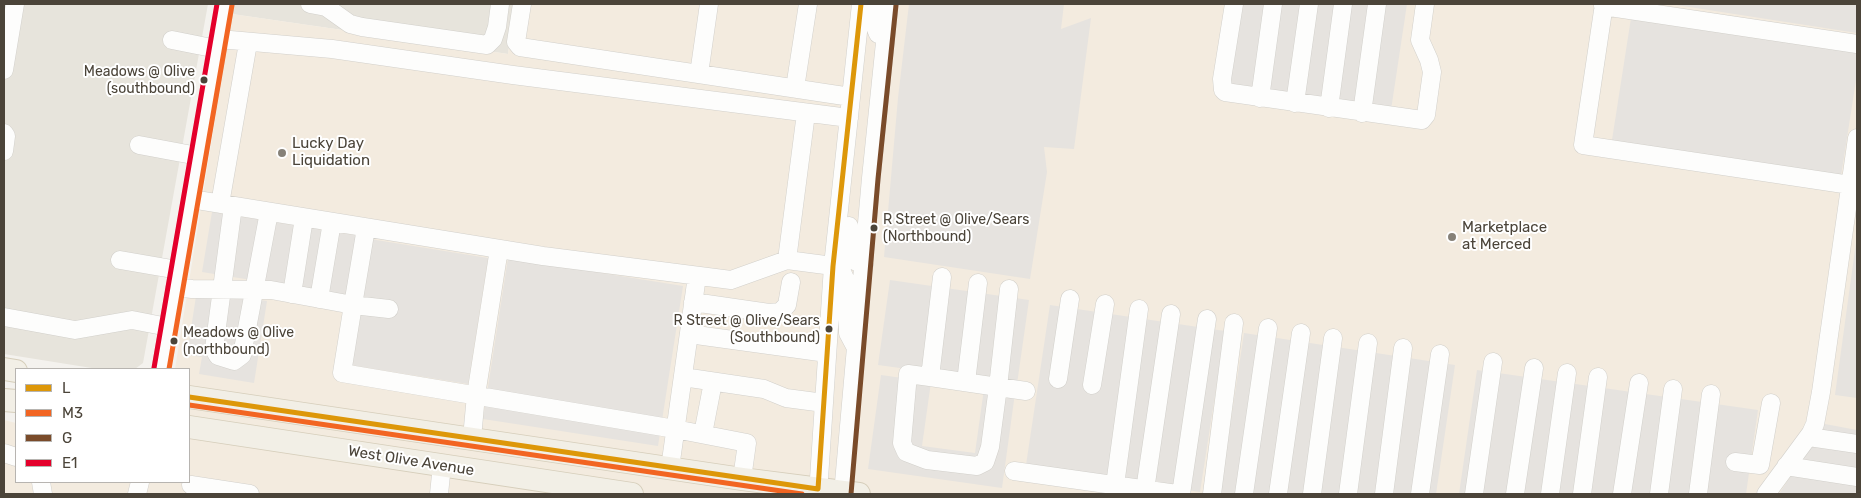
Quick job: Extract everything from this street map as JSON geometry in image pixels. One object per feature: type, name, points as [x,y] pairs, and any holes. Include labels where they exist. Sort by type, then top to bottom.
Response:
[{"type":"main road","name":"West Olive Avenue","points":[[190,397],[472,438],[818,492],[848,494]]},
{"type":"main road","name":"West Olive Avenue","points":[[190,427],[632,494]]},
{"type":"street","points":[[4,70],[15,4]]},
{"type":"street","points":[[161,368],[225,4]]},
{"type":"street","points":[[310,4],[326,7],[350,24],[487,45],[493,39],[495,33],[500,4]]},
{"type":"street","points":[[522,4],[516,42],[520,46],[851,97]]},
{"type":"street","points":[[699,74],[709,4]]},
{"type":"street","points":[[795,88],[808,4]]},
{"type":"street","points":[[818,492],[833,266],[861,4]]},
{"type":"street","points":[[876,4],[876,28],[884,45]]},
{"type":"street","points":[[848,494],[856,348],[889,4]]},
{"type":"street","points":[[1234,4],[1222,79],[1223,90],[1230,94],[1422,120],[1426,115],[1432,72],[1420,40],[1425,4]]},
{"type":"street","points":[[1260,98],[1273,4]]},
{"type":"street","points":[[1295,103],[1309,4]]},
{"type":"street","points":[[1329,108],[1343,4]]},
{"type":"street","points":[[1362,113],[1377,4]]},
{"type":"street","points":[[1854,186],[1583,145],[1603,5],[1857,44]]},
{"type":"street","points":[[172,40],[332,49],[533,78],[849,118]]},
{"type":"street","points":[[248,43],[226,205],[222,290],[214,349],[218,356],[234,361],[242,356],[270,212]]},
{"type":"street","points":[[787,260],[806,113]]},
{"type":"street","points":[[4,133],[6,136],[4,151]]},
{"type":"street","points":[[847,137],[854,156],[847,249],[850,259],[864,265]]},
{"type":"street","points":[[1766,494],[1815,424],[1854,186],[1857,138]]},
{"type":"street","points":[[139,145],[198,156]]},
{"type":"street","points":[[190,200],[499,249],[731,280],[787,260],[833,266],[842,272],[846,281],[848,333],[852,344],[856,348]]},
{"type":"street","points":[[292,294],[304,218]]},
{"type":"street","points":[[320,299],[332,222]]},
{"type":"street","points":[[366,228],[342,373],[675,429],[747,443],[742,479]]},
{"type":"street","points":[[472,438],[476,395],[499,249]]},
{"type":"street","points":[[120,260],[177,279],[192,289],[271,290],[353,305],[389,309]]},
{"type":"street","points":[[670,468],[697,276]]},
{"type":"street","points":[[930,377],[942,277]]},
{"type":"street","points":[[693,302],[769,313],[780,312],[787,305],[791,282]]},
{"type":"street","points":[[966,382],[978,283]]},
{"type":"street","points":[[1009,289],[998,387],[990,448],[986,462],[977,466],[927,460],[906,452],[902,443],[908,374],[966,382],[998,387],[1026,391]]},
{"type":"street","points":[[1058,379],[1070,299]]},
{"type":"street","points":[[1092,385],[1105,304]]},
{"type":"street","points":[[1115,486],[1139,309]]},
{"type":"street","points":[[1145,490],[1171,314]]},
{"type":"street","points":[[4,317],[75,330],[132,320],[168,327]]},
{"type":"street","points":[[1014,471],[1179,494],[1208,319]]},
{"type":"street","points":[[1212,494],[1234,323]]},
{"type":"street","points":[[1244,494],[1268,328]]},
{"type":"street","points":[[1278,494],[1301,333]]},
{"type":"street","points":[[689,334],[827,353]]},
{"type":"street","points":[[1312,494],[1333,338]]},
{"type":"street","points":[[1348,494],[1368,343]]},
{"type":"street","points":[[1384,494],[1403,348]]},
{"type":"street","points":[[1420,494],[1440,354]]},
{"type":"street","points":[[1474,494],[1493,362]]},
{"type":"street","points":[[1516,494],[1534,368]]},
{"type":"street","points":[[1550,494],[1567,373]]},
{"type":"street","points":[[683,377],[764,389],[786,398],[824,403]]},
{"type":"street","points":[[1582,494],[1598,377]]},
{"type":"street","points":[[703,434],[713,382]]},
{"type":"street","points":[[1622,494],[1639,383]]},
{"type":"street","points":[[1659,494],[1674,389]]},
{"type":"street","points":[[1698,494],[1711,394]]},
{"type":"street","points":[[1760,465],[1771,403]]},
{"type":"street","points":[[1808,436],[1857,444]]},
{"type":"street","points":[[1735,462],[1760,465],[1782,471],[1857,477]]},
{"type":"street","points":[[439,494],[442,465]]},
{"type":"street","points":[[191,485],[250,494]]},
{"type":"shaded area","points":[[4,4],[208,4],[143,363],[136,368],[92,368],[4,354]]},
{"type":"shaded area","points":[[234,4],[515,4],[508,54],[232,14]]},
{"type":"shaded area","points":[[515,4],[1857,4],[1857,494],[4,494],[4,420],[15,423],[15,483],[190,483],[190,368],[175,368],[232,14],[508,54]]},
{"type":"shaded area","points":[[909,4],[1064,4],[1061,29],[1091,18],[1074,149],[1044,147],[1047,172],[1030,279],[884,257],[898,98]]},
{"type":"shaded area","points":[[1242,4],[1407,4],[1391,110],[1230,87]]},
{"type":"shaded area","points":[[1670,4],[1857,4],[1857,33]]},
{"type":"shaded area","points":[[1631,18],[1857,53],[1857,74],[1841,176],[1612,140]]},
{"type":"shaded area","points":[[212,212],[360,236],[350,296],[202,272]]},
{"type":"shaded area","points":[[1857,235],[1857,398],[1835,395]]},
{"type":"shaded area","points":[[370,239],[488,258],[468,384],[350,365]]},
{"type":"shaded area","points":[[508,258],[683,286],[658,446],[483,419]]},
{"type":"shaded area","points":[[890,280],[1029,300],[1017,384],[878,365]]},
{"type":"shaded area","points":[[197,290],[267,301],[254,383],[199,374],[202,357],[187,355]]},
{"type":"shaded area","points":[[1050,305],[1225,331],[1200,492],[1026,465]]},
{"type":"shaded area","points":[[1244,333],[1455,365],[1436,494],[1220,493]]},
{"type":"shaded area","points":[[1477,370],[1758,410],[1746,494],[1459,494]]},
{"type":"shaded area","points":[[881,375],[931,382],[922,446],[975,453],[984,389],[1015,393],[1002,488],[868,469]]},
{"type":"shaded area","points":[[1825,424],[1857,430],[1857,494],[1779,494]]},
{"type":"transit line","name":"E1","points":[[154,368],[217,4]]},
{"type":"transit line","name":"L","points":[[190,397],[818,489],[833,266],[861,4]]},
{"type":"transit line","name":"M3","points":[[169,368],[232,5]]},
{"type":"transit line","name":"G","points":[[851,494],[878,179],[896,5]]},
{"type":"transit line","name":"M3","points":[[190,405],[802,494]]},
{"type":"place","name":"Meadows @ Olive (southbound)","points":[[204,80]]},
{"type":"place","name":"Lucky Day Liquidation","points":[[282,153]]},
{"type":"place","name":"R Street @ Olive/Sears (Northbound)","points":[[874,228]]},
{"type":"place","name":"Marketplace at Merced","points":[[1452,237]]},
{"type":"place","name":"R Street @ Olive/Sears (Southbound)","points":[[829,329]]},
{"type":"place","name":"Meadows @ Olive (northbound)","points":[[174,341]]}]
